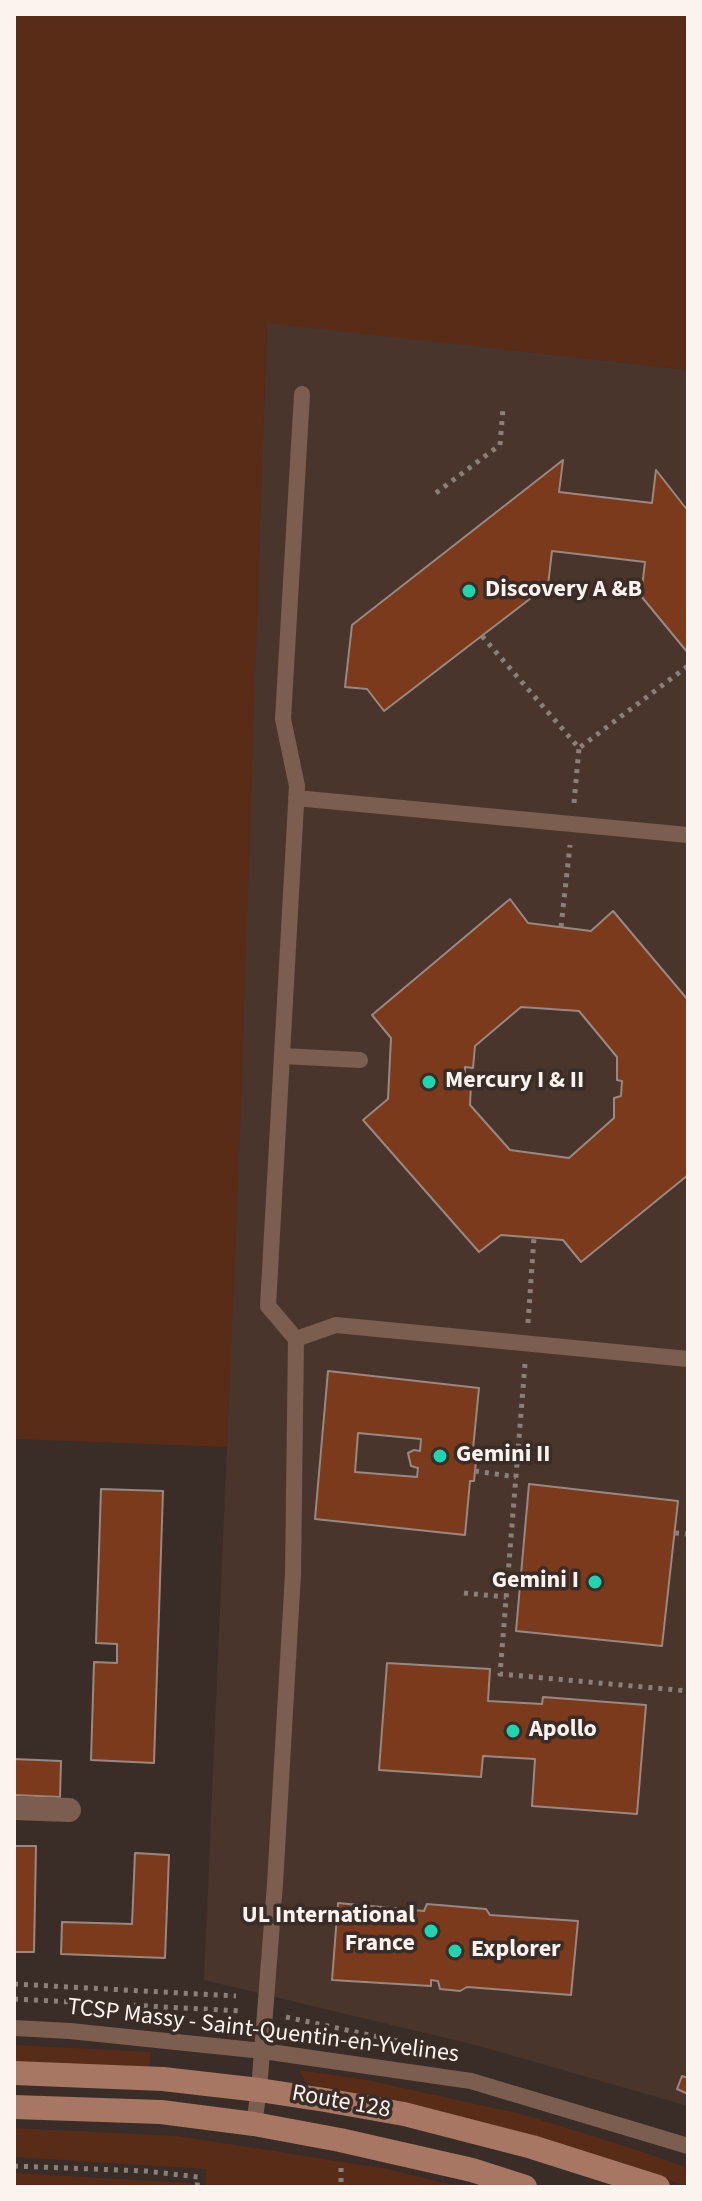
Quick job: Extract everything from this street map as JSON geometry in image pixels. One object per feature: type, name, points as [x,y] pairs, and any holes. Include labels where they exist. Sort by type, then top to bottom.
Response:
[{"type":"main road","name":"Route 128","points":[[14,2073],[163,2079],[259,2090],[404,2114],[532,2147],[658,2187]]},
{"type":"main road","name":"Route 128","points":[[14,2107],[161,2112],[254,2124],[472,2170],[525,2187]]},
{"type":"street","points":[[14,1808],[69,1810]]},
{"type":"lane","points":[[254,2124],[263,2051],[275,1884],[293,1574],[296,1339],[268,1306],[297,786],[283,719],[302,394]]},
{"type":"lane","points":[[296,798],[688,835]]},
{"type":"lane","points":[[282,1056],[360,1060]]},
{"type":"lane","points":[[296,1339],[336,1325],[688,1359]]},
{"type":"lane","name":"TCSP Massy - Saint-Quentin-en-Yvelines","points":[[14,2028],[263,2051],[471,2081],[688,2146]]},
{"type":"path","points":[[436,493],[500,445],[503,408]]},
{"type":"path","points":[[482,636],[579,748],[688,666]]},
{"type":"path","points":[[534,1237],[500,1674],[688,1691]]},
{"type":"path","points":[[475,1471],[516,1477]]},
{"type":"path","points":[[675,1533],[688,1534]]},
{"type":"path","points":[[464,1593],[506,1597]]},
{"type":"path","points":[[14,1984],[236,1996]]},
{"type":"path","points":[[14,2166],[146,2171],[198,2177],[197,2187]]},
{"type":"shaded area","points":[[14,14],[688,14],[688,370],[267,323],[227,1447],[14,1439]]},
{"type":"shaded area","points":[[267,322],[688,370],[688,2106],[479,2046],[204,1980],[227,1447]]},
{"type":"shaded area","points":[[14,2045],[151,2052],[149,2068],[14,2061]]},
{"type":"shaded area","points":[[299,2070],[367,2080],[521,2114],[688,2168],[688,2187],[629,2165],[507,2128],[319,2088],[305,2081]]},
{"type":"shaded area","points":[[14,2128],[178,2136],[387,2169],[459,2187],[206,2187],[206,2169],[14,2157]]},
{"type":"shaded area","points":[[14,2173],[191,2183],[191,2187],[14,2187]]},
{"type":"building","name":"Discovery A &B","points":[[563,460],[559,492],[652,503],[656,470],[688,511],[688,653],[641,596],[645,562],[552,551],[548,585],[384,711],[367,689],[345,687],[352,625]]},
{"type":"building","name":"Mercury I & II","points":[[510,899],[528,923],[591,931],[613,911],[688,1000],[688,1175],[581,1262],[563,1240],[501,1235],[479,1252],[363,1120],[388,1099],[391,1038],[372,1015]],"holes":[[[521,1007],[579,1011],[617,1057],[617,1080],[622,1081],[621,1096],[614,1098],[614,1118],[569,1158],[510,1150],[470,1105],[471,1084],[465,1081],[465,1067],[473,1068],[475,1046]]]},
{"type":"building","name":"Gemini II","points":[[328,1371],[479,1388],[472,1459],[476,1461],[474,1481],[470,1481],[465,1535],[315,1519]],"holes":[[[358,1433],[421,1439],[420,1451],[408,1453],[411,1466],[418,1468],[417,1477],[355,1472]]]},
{"type":"building","name":"Gemini I","points":[[529,1484],[678,1501],[662,1646],[516,1631]]},
{"type":"building","points":[[101,1489],[163,1491],[154,1763],[91,1760],[94,1662],[117,1663],[117,1644],[96,1643]]},
{"type":"building","name":"Apollo","points":[[387,1663],[490,1669],[488,1701],[542,1704],[543,1697],[646,1705],[637,1814],[532,1806],[535,1759],[483,1756],[481,1777],[379,1770]]},
{"type":"building","points":[[14,1759],[61,1761],[60,1797],[14,1795]]},
{"type":"building","points":[[14,1846],[36,1846],[34,1952],[14,1952]]},
{"type":"building","points":[[135,1853],[169,1855],[165,1958],[61,1954],[62,1922],[132,1924]]},
{"type":"building","name":"Explorer","points":[[338,1903],[424,1911],[427,1904],[486,1909],[490,1915],[578,1921],[571,1995],[467,1987],[460,1991],[440,1989],[438,1981],[431,1980],[431,1986],[332,1980]]},
{"type":"building","points":[[682,2076],[688,2078],[688,2094],[677,2089]]},
{"type":"place","name":"Discovery A &B","points":[[469,591]]},
{"type":"place","name":"Mercury I & II","points":[[429,1082]]},
{"type":"place","name":"Gemini II","points":[[440,1456]]},
{"type":"place","name":"Gemini I","points":[[595,1582]]},
{"type":"place","name":"Apollo","points":[[513,1731]]},
{"type":"place","name":"UL International France","points":[[431,1931]]},
{"type":"place","name":"Explorer","points":[[455,1951]]}]
